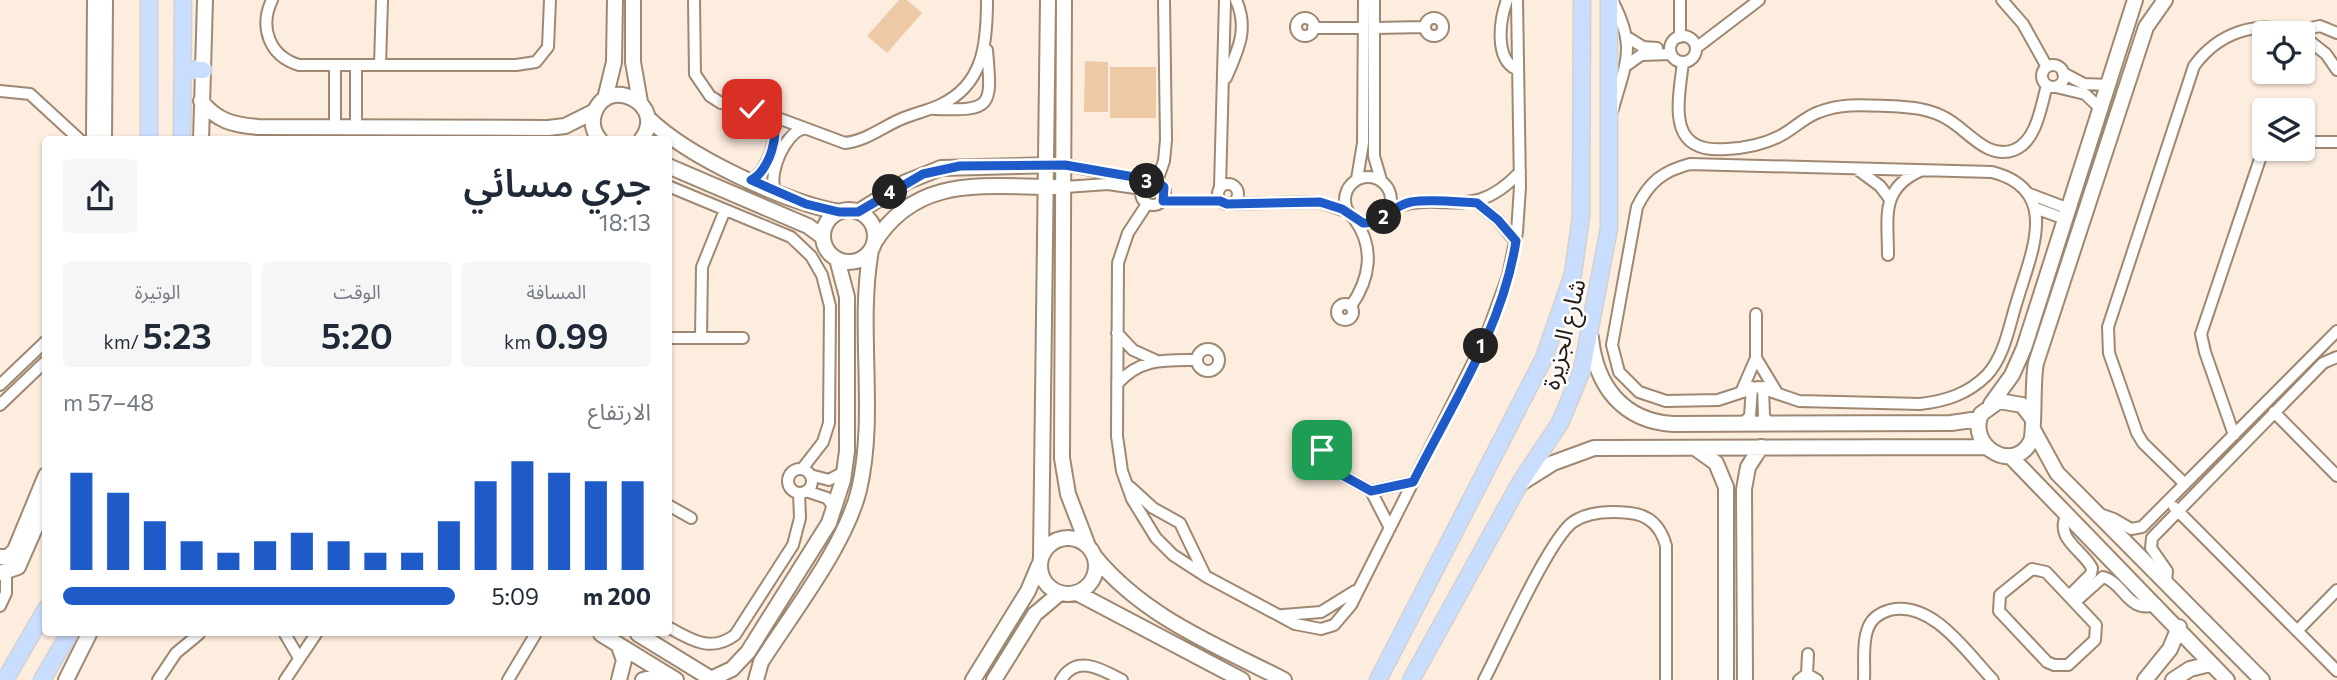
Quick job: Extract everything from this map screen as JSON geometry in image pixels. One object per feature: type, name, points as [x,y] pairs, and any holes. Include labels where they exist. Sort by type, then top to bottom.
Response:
[{"type":"main road","points":[[149,0],[149,136]]},
{"type":"main road","points":[[182,136],[183,0]]},
{"type":"main road","name":"شارع الجزيرة","points":[[1378,680],[1555,330],[1578,246],[1582,175],[1582,0]]},
{"type":"main road","name":"شارع الجزيرة","points":[[1411,680],[1520,483],[1551,440],[1569,406],[1590,332],[1605,264],[1611,173],[1610,0]]},
{"type":"main road","points":[[183,69],[203,70]]},
{"type":"main road","points":[[1582,152],[1596,156],[1611,152]]},
{"type":"main road","points":[[1582,175],[1594,170],[1611,173]]},
{"type":"main road","points":[[5,680],[42,616]]},
{"type":"main road","points":[[42,680],[68,636]]},
{"type":"street","points":[[95,0],[99,124],[103,136]]},
{"type":"street","points":[[95,136],[99,124],[105,0]]},
{"type":"street","points":[[201,136],[205,0]]},
{"type":"street","points":[[272,0],[267,11],[267,33],[281,57],[299,65],[526,65],[536,62],[548,47],[550,0]]},
{"type":"street","points":[[380,65],[382,0]]},
{"type":"street","points":[[201,101],[225,122],[241,126],[548,128],[573,124],[595,111],[605,99],[614,62],[615,0]]},
{"type":"street","points":[[633,0],[634,62],[640,102],[648,118],[670,136]]},
{"type":"street","points":[[694,0],[693,64],[701,86],[721,103],[772,116],[836,142],[855,142],[950,100],[970,81],[986,44]]},
{"type":"street","points":[[928,109],[970,110],[985,102],[990,85],[986,44],[987,0]]},
{"type":"street","points":[[1048,0],[1040,561],[1045,583],[1060,593],[1077,593],[1242,680]]},
{"type":"street","points":[[1064,0],[1062,458],[1068,494],[1092,552],[1095,575],[1091,582],[1077,593]]},
{"type":"street","points":[[1164,0],[1164,161],[1142,198],[1147,204],[1156,205],[1163,201],[1220,201],[1231,204],[1320,202],[1347,190],[1357,179],[1363,143],[1369,28],[1374,0]]},
{"type":"street","points":[[1364,0],[1369,28],[1374,156],[1381,180],[1390,190],[1413,202]]},
{"type":"street","points":[[1507,0],[1501,27],[1502,42],[1506,60],[1516,69]]},
{"type":"street","points":[[1147,204],[1128,233],[1120,255],[1118,456],[1126,483],[1149,528],[1173,555],[1207,577],[1277,614],[1308,629],[1321,629],[1344,616],[1494,318],[1508,276],[1516,241],[1520,172],[1516,69],[1517,0]]},
{"type":"street","points":[[1610,0],[1627,37],[1627,65],[1610,122]]},
{"type":"street","points":[[1683,62],[1692,57],[1696,48],[1759,0]]},
{"type":"street","points":[[2002,0],[2023,24],[2047,67]]},
{"type":"street","points":[[1520,483],[1553,463],[1594,448],[1985,447],[2001,456],[2010,456],[2026,447],[2033,425],[2032,383],[2036,363],[2151,18],[2165,0]]},
{"type":"street","points":[[1680,1],[1680,37]]},
{"type":"street","points":[[1220,201],[1220,159],[1222,87],[1225,45],[1225,5],[1237,3],[1243,27],[1239,49],[1222,87]]},
{"type":"street","points":[[1985,447],[1979,436],[1979,419],[2012,375],[2024,348],[2134,6],[2151,18]]},
{"type":"street","points":[[2315,28],[2320,26],[2337,33]]},
{"type":"street","points":[[1313,28],[1425,27]]},
{"type":"street","points":[[2186,484],[2143,443],[2137,433],[2109,354],[2108,327],[2194,66],[2212,46],[2235,32],[2252,29]]},
{"type":"street","points":[[1627,37],[1643,47],[1671,51],[1683,62]]},
{"type":"street","points":[[1671,51],[1674,41],[1680,37],[1690,39],[1696,48]]},
{"type":"street","points":[[1225,45],[1239,49]]},
{"type":"street","points":[[2315,46],[2326,54],[2337,70]]},
{"type":"street","points":[[1627,65],[1641,55],[1671,51]]},
{"type":"street","points":[[1683,62],[1680,127],[1685,139],[1694,146],[1708,150],[1759,146],[1816,113],[1848,104],[1917,107],[1950,120],[1984,146],[2000,152],[2014,150],[2025,143],[2033,132],[2051,86],[2063,81],[2063,73]]},
{"type":"street","points":[[335,65],[335,127]]},
{"type":"street","points":[[356,65],[356,127]]},
{"type":"street","points":[[2047,67],[2057,66],[2063,73],[2084,84],[2109,85]]},
{"type":"street","points":[[2047,67],[2042,76],[2051,86],[2076,90],[2101,109]]},
{"type":"street","points":[[0,91],[30,94],[76,136]]},
{"type":"street","points":[[605,99],[623,94],[640,102]]},
{"type":"street","points":[[595,111],[594,128],[598,136]]},
{"type":"street","points":[[751,180],[760,174],[776,133],[772,116]]},
{"type":"street","points":[[643,136],[648,128],[648,118]]},
{"type":"street","points":[[775,190],[773,175],[789,138],[803,129]]},
{"type":"street","points":[[672,137],[689,151],[751,180],[806,204],[839,212],[858,212],[906,182],[941,168],[1065,165],[1164,187],[1163,201]]},
{"type":"street","points":[[2315,142],[2337,142]]},
{"type":"street","points":[[1220,159],[1235,187],[1237,197],[1231,204]]},
{"type":"street","points":[[2234,435],[2201,334],[2259,161]]},
{"type":"street","points":[[2026,193],[2035,208],[2038,232],[1999,357],[1974,386],[1948,399],[1920,404],[1808,402],[1753,388],[1718,400],[1666,401],[1639,392],[1619,372],[1612,345],[1616,308],[1637,207],[1645,191],[1665,173],[1690,164],[1992,172],[2011,179],[2026,193],[2067,214]]},
{"type":"street","points":[[672,168],[808,226],[823,237]]},
{"type":"street","points":[[1854,168],[1880,186],[1889,198],[1888,255]]},
{"type":"street","points":[[1889,198],[1909,176],[1923,169]]},
{"type":"street","points":[[1351,306],[1367,273],[1368,249],[1379,221],[1390,209],[1413,202],[1477,203],[1500,190],[1520,172]]},
{"type":"street","points":[[1357,179],[1365,177],[1381,180]]},
{"type":"street","points":[[837,259],[856,261],[873,246],[902,209],[928,194],[957,188],[1149,184]]},
{"type":"street","points":[[1220,187],[1235,187],[1260,203]]},
{"type":"street","points":[[672,188],[790,237],[811,256],[826,285],[830,306],[829,423],[824,442],[806,472]]},
{"type":"street","points":[[701,338],[702,267],[719,207],[721,188]]},
{"type":"street","points":[[1347,190],[1352,216],[1368,249]]},
{"type":"street","points":[[1390,190],[1390,209]]},
{"type":"street","points":[[1320,202],[1371,223],[1379,221]]},
{"type":"street","points":[[1477,203],[1498,220],[1516,241]]},
{"type":"street","points":[[2035,208],[2067,214]]},
{"type":"street","points":[[643,636],[712,680],[732,669],[748,652],[835,509],[845,471],[847,297],[837,259],[825,246],[823,237],[831,218],[839,212]]},
{"type":"street","points":[[756,680],[761,662],[843,532],[858,492],[864,450],[865,297],[873,246],[870,221],[858,212]]},
{"type":"street","points":[[1742,424],[1751,416],[1756,358],[1756,314]]},
{"type":"street","points":[[2166,582],[2169,577],[2165,565],[2150,545],[2159,530],[2274,412],[2337,331]]},
{"type":"street","points":[[1590,332],[1597,372],[1619,404],[1648,421],[1673,425],[1951,423],[1979,419]]},
{"type":"street","points":[[1118,333],[1133,350],[1155,360]]},
{"type":"street","points":[[672,338],[743,338]]},
{"type":"street","points":[[0,386],[42,345]]},
{"type":"street","points":[[1133,350],[1134,369]]},
{"type":"street","points":[[2096,513],[2131,529],[2142,527],[2234,435],[2298,379],[2337,357]]},
{"type":"street","points":[[1756,358],[1777,393]]},
{"type":"street","points":[[1117,384],[1134,369],[1155,360],[1196,360]]},
{"type":"street","points":[[0,405],[42,365]]},
{"type":"street","points":[[2012,375],[2032,383]]},
{"type":"street","points":[[1753,388],[1769,424]]},
{"type":"street","points":[[1991,404],[2015,402],[2033,425],[2053,467],[2262,680]]},
{"type":"street","points":[[2274,412],[2337,476]]},
{"type":"street","points":[[1672,447],[1673,425]]},
{"type":"street","points":[[1745,680],[1744,500],[1748,467],[1760,447]]},
{"type":"street","points":[[1694,448],[1716,463],[1723,474],[1726,500],[1726,680]]},
{"type":"street","points":[[2010,456],[2179,627],[2227,680]]},
{"type":"street","points":[[2207,463],[2216,472]]},
{"type":"street","points":[[1326,466],[1371,491],[1390,528]]},
{"type":"street","points":[[835,509],[827,498],[790,488],[789,478],[795,470],[830,480],[845,471]]},
{"type":"street","points":[[672,629],[696,642],[709,645],[726,641],[739,631],[793,545],[803,492],[812,484],[806,472]]},
{"type":"street","points":[[1371,491],[1413,482]]},
{"type":"street","points":[[1126,483],[1161,512],[1180,523],[1207,577]]},
{"type":"street","points":[[0,557],[8,557],[15,550],[42,485]]},
{"type":"street","points":[[1726,500],[1744,500]]},
{"type":"street","points":[[2168,501],[2337,671]]},
{"type":"street","points":[[672,507],[691,518]]},
{"type":"street","points":[[1149,528],[1161,512]]},
{"type":"street","points":[[0,606],[6,593],[3,573],[18,567],[22,561],[42,513]]},
{"type":"street","points":[[1485,680],[1558,538],[1578,519],[1606,513],[1642,515],[1658,527],[1664,536],[1666,680]]},
{"type":"street","points":[[2067,514],[2063,523],[2064,536],[2092,568],[2091,574],[2072,599]]},
{"type":"street","points":[[2150,520],[2159,530]]},
{"type":"street","points":[[973,680],[1028,591],[1050,544],[1066,538],[1082,541],[1119,585],[1148,608],[1284,680]]},
{"type":"street","points":[[1173,555],[1191,545]]},
{"type":"street","points":[[2032,569],[2046,572],[2072,599],[2096,625],[2097,635],[2068,665],[2061,667],[2047,662],[1998,605],[2000,595],[2032,569]]},
{"type":"street","points":[[2072,599],[2102,578],[2109,579],[2133,604],[2145,607],[2157,605]]},
{"type":"street","points":[[1277,614],[1292,616],[1321,612],[1358,589]]},
{"type":"street","points":[[2297,631],[2337,590]]},
{"type":"street","points":[[994,680],[1035,614],[1060,593]]},
{"type":"street","points":[[1864,680],[1867,631],[1878,615],[1896,609],[1918,612],[1938,624],[1993,680]]},
{"type":"street","points":[[2145,680],[2170,649],[2179,627]]},
{"type":"street","points":[[66,680],[88,636]]},
{"type":"street","points":[[286,636],[299,658]]},
{"type":"street","points":[[285,680],[315,636]]},
{"type":"street","points":[[508,680],[535,636]]},
{"type":"street","points":[[604,636],[671,677]]},
{"type":"street","points":[[158,680],[186,637]]},
{"type":"street","points":[[618,644],[624,660],[619,680]]},
{"type":"street","points":[[1808,654],[1808,678]]},
{"type":"street","points":[[2173,680],[2190,669],[2210,664]]},
{"type":"street","points":[[1061,680],[1071,669],[1089,665],[1122,680]]},
{"type":"street","points":[[643,680],[671,677]]},
{"type":"shaded area","points":[[899,0],[907,0],[922,13],[887,53],[867,36]]},
{"type":"shaded area","points":[[1085,61],[1108,62],[1108,112],[1084,112]]},
{"type":"shaded area","points":[[1110,67],[1156,67],[1156,118],[1110,118]]},
{"type":"route","points":[[752,109],[772,116],[776,133],[760,174],[751,180],[817,208],[839,212],[858,212],[923,174],[960,166],[1065,165],[1157,181],[1166,192],[1163,201],[1220,201],[1227,204],[1320,202],[1342,209],[1363,223],[1379,221],[1390,209],[1413,202],[1477,203],[1498,220],[1516,241],[1514,254],[1502,298],[1485,339],[1413,482],[1371,491],[1326,466],[1327,457],[1322,450]]}]
